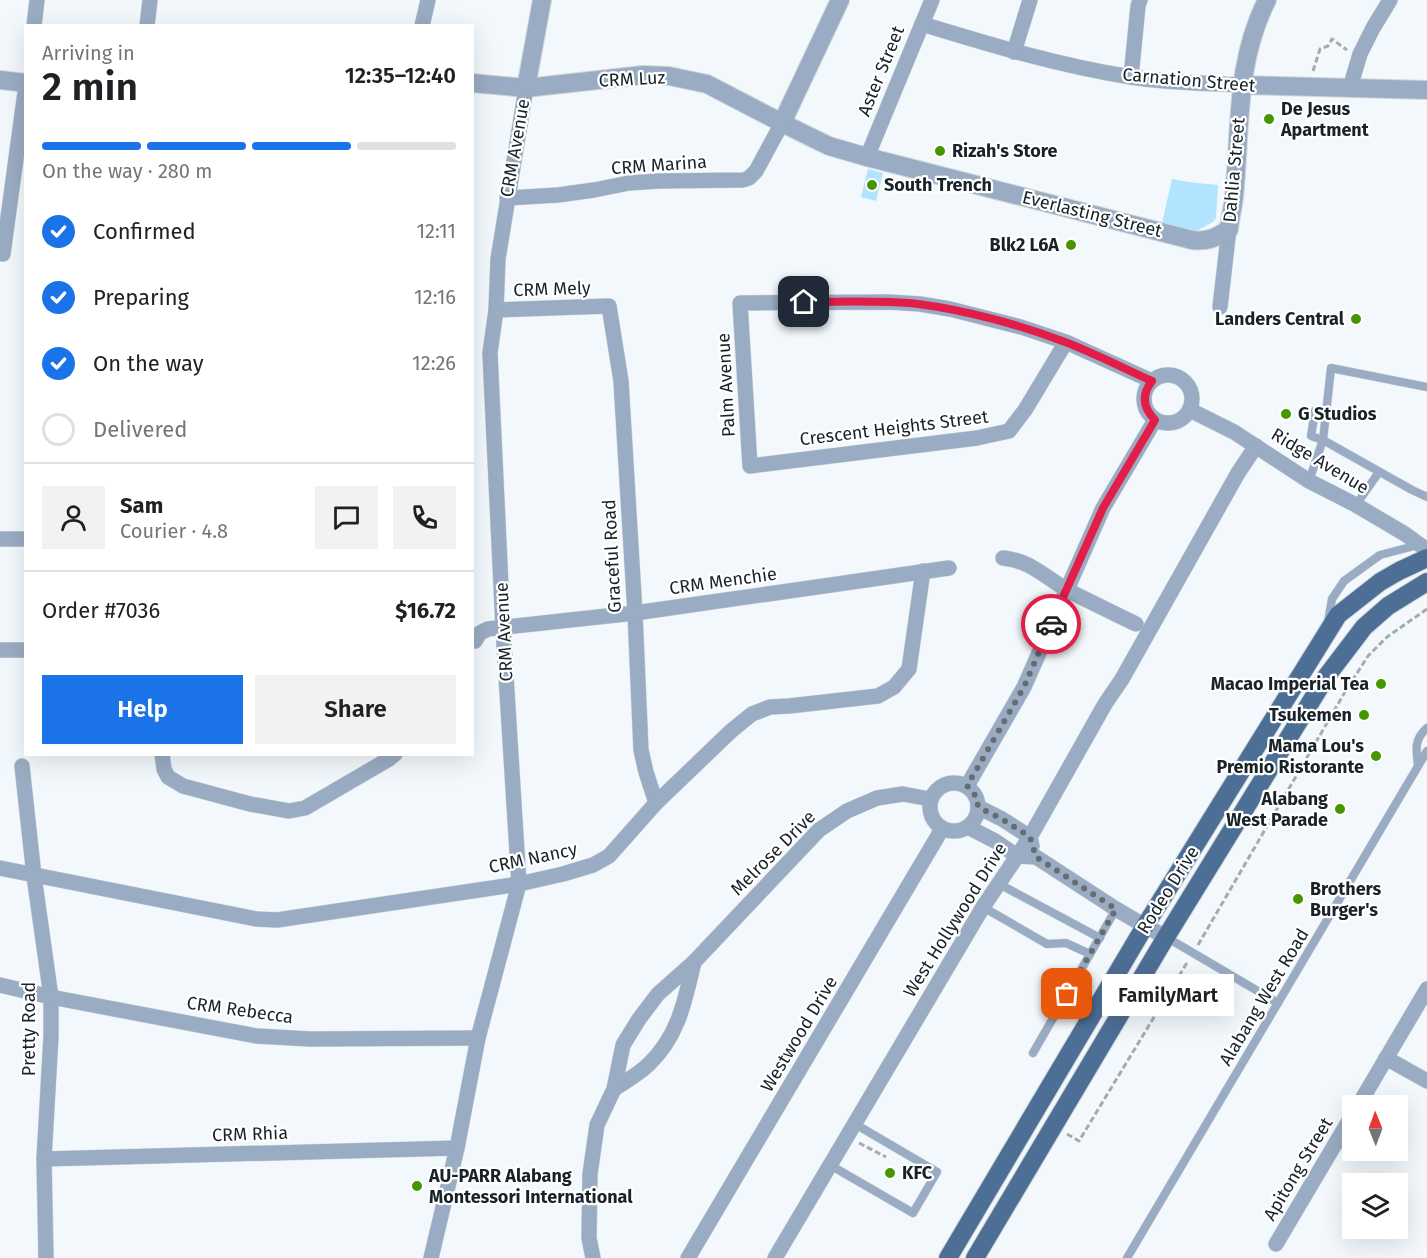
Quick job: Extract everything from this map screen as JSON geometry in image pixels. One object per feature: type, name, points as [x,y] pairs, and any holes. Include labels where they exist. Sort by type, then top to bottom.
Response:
[{"type":"main road","name":"Rodeo Drive","points":[[948,1258],[1145,926],[1338,615],[1425,551]]},
{"type":"main road","name":"Rodeo Drive","points":[[975,1258],[1166,937],[1326,677],[1364,627],[1388,606],[1427,582]]},
{"type":"street","points":[[34,24],[37,0]]},
{"type":"street","points":[[147,24],[150,0]]},
{"type":"street","points":[[422,24],[428,0]]},
{"type":"street","name":"CRM Avenue","points":[[431,1258],[457,1148],[478,1038],[519,884],[503,628],[490,353],[496,310],[498,259],[542,0]]},
{"type":"street","name":"Aster Street","points":[[867,157],[932,0]]},
{"type":"street","points":[[1014,52],[1030,0]]},
{"type":"street","points":[[1131,77],[1140,0]]},
{"type":"street","name":"Dahlia Street","points":[[1220,307],[1228,229],[1234,198],[1241,85],[1249,42],[1267,0]]},
{"type":"street","points":[[1350,88],[1360,54],[1390,0]]},
{"type":"street","points":[[782,123],[837,1]]},
{"type":"street","name":"Carnation Street","points":[[922,24],[1014,52],[1131,77],[1241,85],[1427,90]]},
{"type":"street","name":"CRM Luz","points":[[474,83],[526,88],[643,75],[669,76],[707,84],[782,123]]},
{"type":"street","points":[[0,80],[24,84]]},
{"type":"street","points":[[3,254],[24,99]]},
{"type":"street","name":"Everlasting Street","points":[[782,123],[829,146],[867,157],[1192,240],[1208,241],[1228,229]]},
{"type":"street","name":"CRM Marina","points":[[507,198],[567,194],[629,183],[744,180],[756,171],[782,123]]},
{"type":"street","name":"Palm Avenue","points":[[750,466],[740,303],[889,302],[920,304],[1021,327],[1066,342]]},
{"type":"street","name":"CRM Mely","points":[[496,310],[609,306]]},
{"type":"street","name":"Graceful Road","points":[[609,306],[621,381],[641,750],[656,803]]},
{"type":"street","points":[[1066,342],[1152,381]]},
{"type":"street","name":"Crescent Heights Street","points":[[750,466],[993,436],[1009,431],[1025,410],[1066,342]]},
{"type":"street","points":[[1166,375],[1180,378],[1190,388],[1192,403],[1190,410],[1184,418],[1175,423],[1155,420],[1144,401],[1148,387],[1158,377],[1166,375]]},
{"type":"street","name":"Ridge Avenue","points":[[1190,410],[1405,534],[1425,551]]},
{"type":"street","points":[[967,786],[1024,687],[1103,508],[1155,420]]},
{"type":"street","name":"West Hollywood Drive","points":[[775,1258],[983,907],[1030,837],[1238,473],[1256,446]]},
{"type":"street","points":[[0,538],[24,539]]},
{"type":"street","points":[[1003,558],[1023,562],[1066,589],[1136,624]]},
{"type":"street","name":"CRM Menchie","points":[[474,641],[483,630],[635,613],[949,568]]},
{"type":"street","name":"CRM Nancy","points":[[0,868],[256,919],[277,920],[519,884],[593,865],[609,856],[656,803],[731,731],[752,714],[770,706],[878,696],[894,687],[909,669],[923,571]]},
{"type":"street","points":[[0,650],[24,650]]},
{"type":"street","points":[[162,756],[168,777],[183,786],[250,804],[289,811],[313,804],[393,756]]},
{"type":"street","name":"Pretty Road","points":[[22,766],[51,997],[44,1160],[46,1258]]},
{"type":"street","points":[[960,783],[967,786],[977,799],[978,807],[974,821],[960,831],[951,832],[942,829],[931,816],[929,808],[933,793],[945,784],[960,783]]},
{"type":"street","name":"Melrose Drive","points":[[593,1258],[589,1238],[590,1174],[597,1125],[614,1089],[623,1045],[639,1019],[658,994],[694,962],[819,830],[847,811],[877,798],[903,794],[930,799]]},
{"type":"street","points":[[978,807],[1030,837],[1036,857]]},
{"type":"street","points":[[968,827],[1017,856],[1036,857],[1116,909],[1166,937]]},
{"type":"street","name":"Westwood Drive","points":[[688,1258],[942,829]]},
{"type":"street","name":"Melrose Drive","points":[[614,1089],[647,1066],[665,1047],[675,1029],[694,962]]},
{"type":"street","name":"CRM Rebecca","points":[[0,985],[51,997],[256,1036],[310,1039],[478,1038]]},
{"type":"street","points":[[1364,1095],[1427,990]]},
{"type":"street","points":[[1386,1058],[1427,1081]]},
{"type":"street","name":"Apitong Street","points":[[1276,1244],[1342,1133]]},
{"type":"street","name":"CRM Rhia","points":[[44,1160],[457,1148]]},
{"type":"lane","points":[[1310,481],[1323,440],[1331,368],[1427,387]]},
{"type":"lane","points":[[1315,411],[1311,436],[1323,440],[1427,497]]},
{"type":"lane","points":[[1356,505],[1379,472]]},
{"type":"lane","points":[[1418,765],[1416,744],[1427,728]]},
{"type":"lane","name":"Alabang West Road","points":[[1127,1258],[1427,751]]},
{"type":"lane","points":[[999,884],[1100,938]]},
{"type":"lane","points":[[983,907],[1047,944],[1066,943],[1090,954]]},
{"type":"lane","points":[[1033,1053],[1116,909]]},
{"type":"lane","points":[[1166,937],[1278,1003]]},
{"type":"lane","points":[[830,1165],[914,1213],[937,1172],[851,1130]]},
{"type":"path","points":[[1308,87],[1320,49],[1328,46],[1332,39],[1350,52],[1360,54]]},
{"type":"path","points":[[1053,1125],[1079,1141],[1368,656],[1387,638],[1427,609]]},
{"type":"path","points":[[851,1130],[886,1157]]},
{"type":"shaded area","name":"South Trench","points":[[868,169],[883,173],[876,201],[861,197]]},
{"type":"shaded area","points":[[1172,179],[1218,185],[1216,218],[1213,222],[1196,231],[1162,223]]},
{"type":"way so far","points":[[1051,624],[1024,687],[967,786],[973,791],[978,807],[1030,837],[1036,857],[1116,909],[1067,994]]},
{"type":"place","name":"De Jesus Apartment","points":[[1269,119]]},
{"type":"place","name":"Rizah's Store","points":[[940,151]]},
{"type":"place","name":"South Trench","points":[[872,185]]},
{"type":"place","name":"Blk2 L6A","points":[[1071,245]]},
{"type":"place","name":"Landers Central","points":[[1356,319]]},
{"type":"place","name":"G Studios","points":[[1286,414]]},
{"type":"place","name":"Macao Imperial Tea","points":[[1381,684]]},
{"type":"place","name":"Tsukemen","points":[[1364,715]]},
{"type":"place","name":"Mama Lou's Premio Ristorante","points":[[1376,756]]},
{"type":"place","name":"Alabang West Parade","points":[[1340,809]]},
{"type":"place","name":"Brothers Burger's","points":[[1298,899]]},
{"type":"place","name":"FamilyMart","points":[[1067,994]]},
{"type":"place","name":"KFC","points":[[890,1173]]},
{"type":"place","name":"AU-PARR Alabang Montessori International","points":[[417,1186]]},
{"type":"route","points":[[804,302],[889,302],[950,309],[1021,327],[1066,342],[1152,381],[1144,401],[1150,415],[1155,420],[1103,508],[1051,624]]}]
